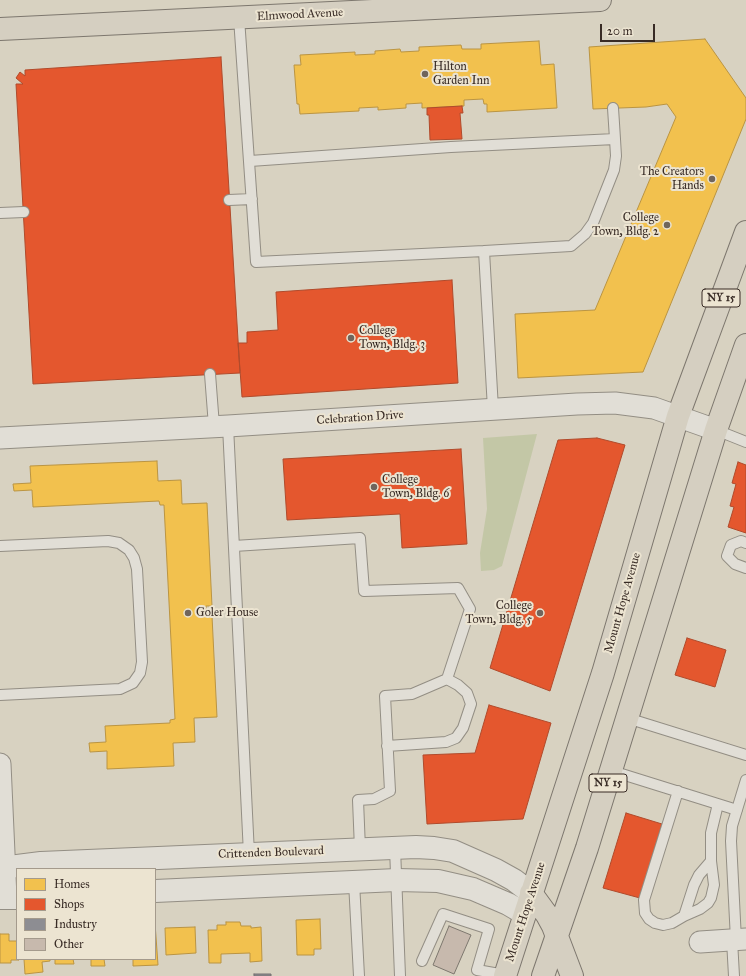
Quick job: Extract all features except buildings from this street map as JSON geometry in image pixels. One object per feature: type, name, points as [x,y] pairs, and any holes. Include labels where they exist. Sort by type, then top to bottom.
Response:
[{"type":"main road","name":"Elmwood Avenue","points":[[0,29],[600,0]]},
{"type":"main road","name":"Mount Hope Avenue","points":[[505,976],[603,673],[678,416],[746,232]]},
{"type":"main road","name":"NY 15","points":[[542,976],[558,936],[612,771],[716,430],[746,345]]},
{"type":"main road","points":[[531,893],[547,915],[558,936],[572,976]]},
{"type":"main road","points":[[525,914],[558,936]]},
{"type":"street","name":"Celebration Drive","points":[[0,438],[615,403],[654,408],[716,430]]},
{"type":"street","points":[[0,764],[2,868],[8,898]]},
{"type":"street","name":"Crittenden Boulevard","points":[[2,868],[41,863],[416,847],[453,851],[496,870],[514,880],[531,893]]},
{"type":"street","points":[[249,854],[250,888]]},
{"type":"street","points":[[156,892],[396,880],[438,881],[458,885],[491,896],[525,914]]},
{"type":"street","points":[[700,942],[738,939]]},
{"type":"lane","points":[[239,18],[256,262],[484,252],[571,246],[585,234],[593,223],[614,170],[616,156],[613,108]]},
{"type":"lane","points":[[250,161],[451,147],[614,140]]},
{"type":"lane","points":[[229,200],[252,198]]},
{"type":"lane","points":[[0,213],[24,212]]},
{"type":"lane","points":[[484,252],[493,409]]},
{"type":"lane","points":[[210,374],[221,426],[234,546],[249,854]]},
{"type":"lane","points":[[716,430],[746,442]]},
{"type":"lane","points":[[234,546],[360,538],[364,591],[458,588],[470,609],[447,679],[412,694],[385,696],[390,791],[374,799],[358,800],[360,849]]},
{"type":"lane","points":[[0,546],[108,541],[119,543],[130,550],[137,569],[142,662],[140,673],[133,683],[120,689],[0,695]]},
{"type":"lane","points":[[746,543],[741,542],[731,544],[727,556],[735,564],[746,568]]},
{"type":"lane","points":[[387,746],[446,742],[456,738],[463,728],[470,704],[467,693],[458,685],[447,679]]},
{"type":"lane","points":[[627,718],[746,755]]},
{"type":"lane","points":[[612,771],[737,810]]},
{"type":"lane","points":[[734,976],[738,939],[731,841],[732,826],[746,780]]},
{"type":"lane","points":[[678,791],[644,905],[645,913],[649,919],[655,923],[663,925],[672,923],[700,909],[708,903],[711,898],[714,885],[711,861],[711,833],[718,804]]},
{"type":"lane","points":[[394,848],[400,976]]},
{"type":"lane","points":[[684,916],[694,885],[699,875],[711,861]]},
{"type":"lane","points":[[354,882],[359,976]]},
{"type":"lane","points":[[422,961],[443,914],[489,929],[477,970],[505,976]]},
{"type":"green space","points":[[537,434],[502,566],[494,570],[481,571],[480,553],[487,509],[483,438]]},
{"type":"place","name":"Hilton Garden Inn","points":[[425,74]]},
{"type":"place","name":"The Creators Hands","points":[[712,179]]},
{"type":"place","name":"College Town, Bldg. 2","points":[[667,225]]},
{"type":"place","name":"College Town, Bldg. 3","points":[[351,338]]},
{"type":"place","name":"College Town, Bldg. 6","points":[[374,487]]},
{"type":"place","name":"Goler House","points":[[188,613]]},
{"type":"place","name":"College Town, Bldg. 5","points":[[540,613]]}]
